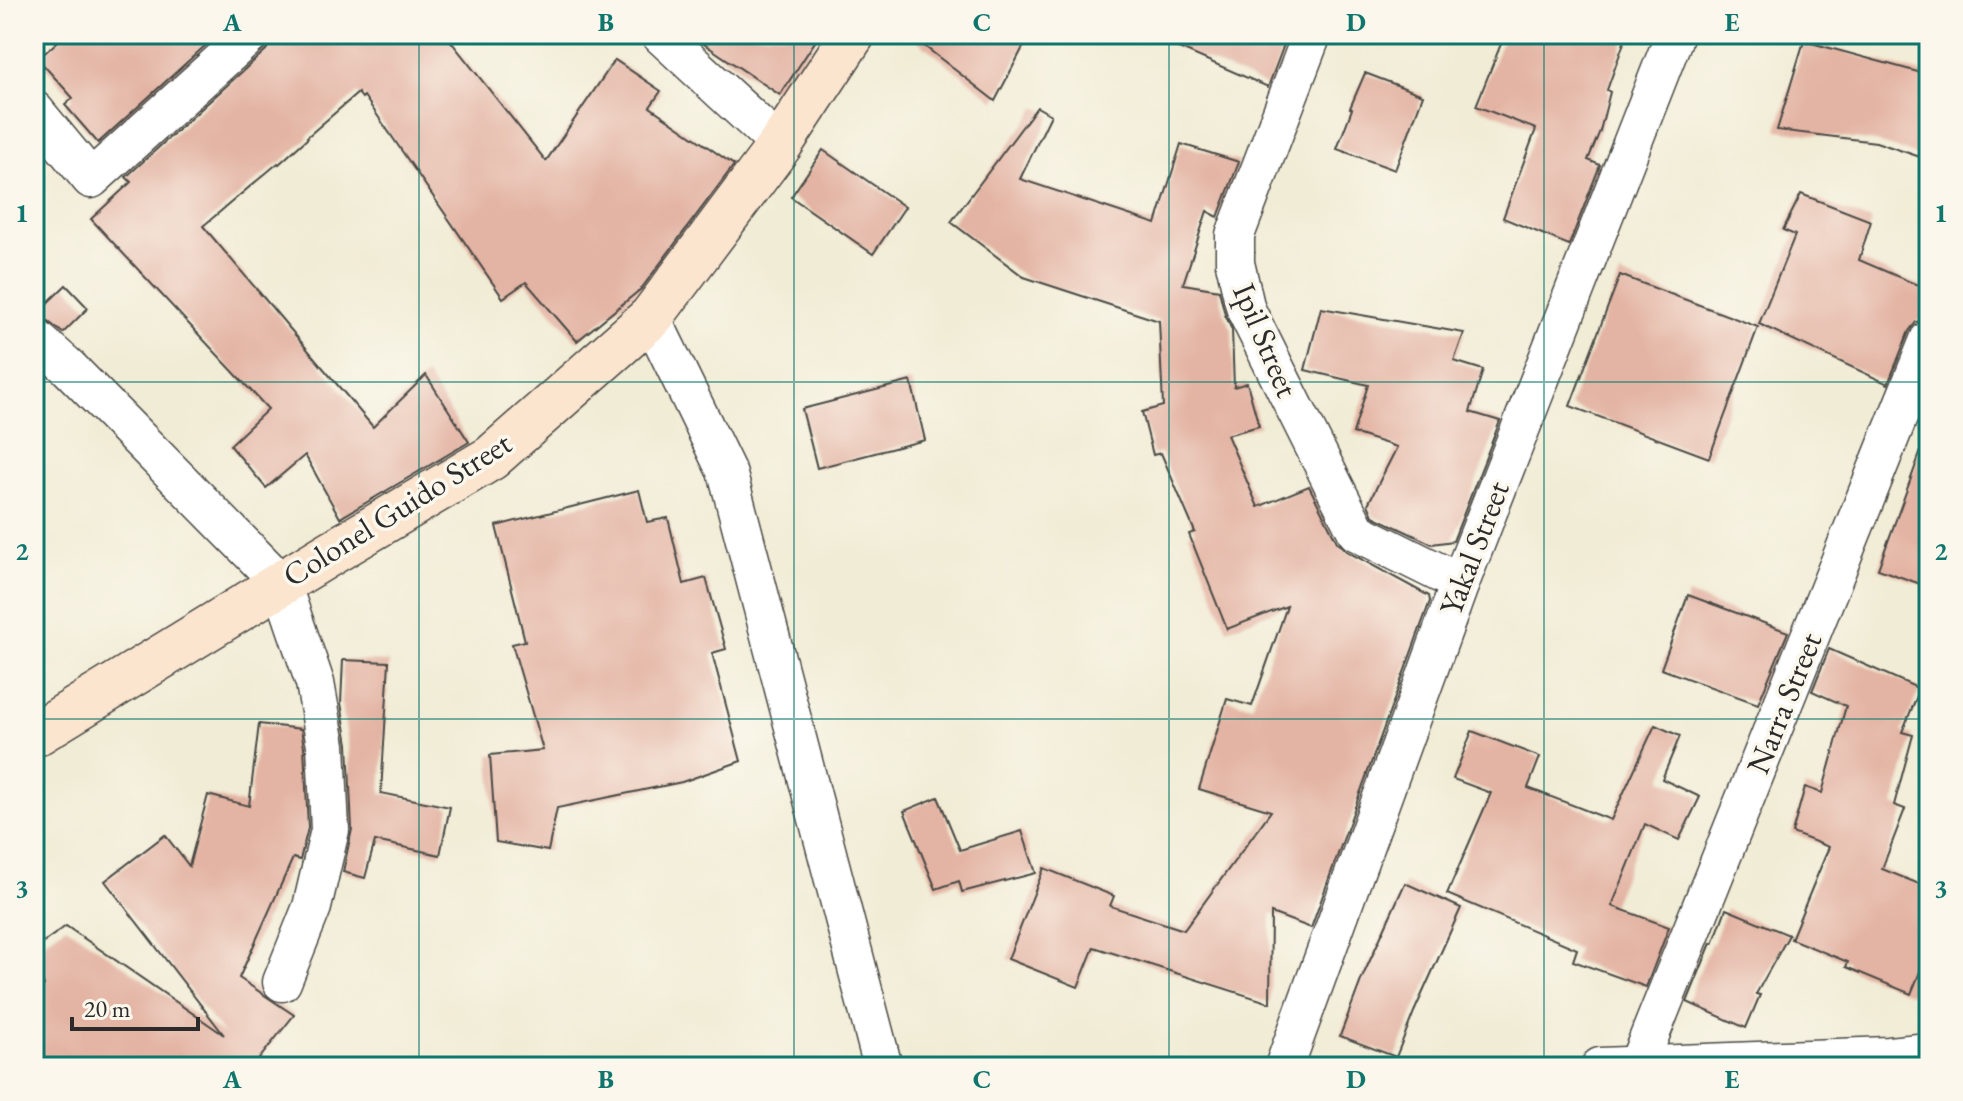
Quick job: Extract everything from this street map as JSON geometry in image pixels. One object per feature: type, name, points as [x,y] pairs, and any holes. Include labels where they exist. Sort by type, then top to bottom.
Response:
[{"type":"street","points":[[34,110],[91,179],[251,34]]},
{"type":"street","points":[[660,34],[780,145]]},
{"type":"street","name":"Colonel Guido Street","points":[[34,735],[491,458],[651,317],[780,145],[853,34]]},
{"type":"street","name":"Ipil Street","points":[[1312,34],[1235,235],[1235,263],[1246,310],[1357,532],[1460,583]]},
{"type":"street","name":"Yakal Street","points":[[1284,1067],[1460,583],[1675,34]]},
{"type":"street","points":[[651,317],[728,475],[883,1067]]},
{"type":"street","points":[[34,337],[68,367],[281,583],[315,683],[326,745],[330,830],[312,907],[282,982]]},
{"type":"street","name":"Narra Street","points":[[1638,1065],[1929,340]]},
{"type":"street","points":[[1600,1067],[1929,1052]]},
{"type":"building","points":[[66,34],[218,34],[98,143],[65,105],[73,98],[38,59]]},
{"type":"building","points":[[272,34],[445,34],[546,161],[615,60],[661,91],[650,107],[734,165],[641,289],[577,341],[526,282],[503,298],[364,96],[362,98],[358,93],[279,164],[203,226],[373,427],[426,375],[469,442],[340,518],[305,455],[266,488],[230,445],[268,409],[91,219],[131,182],[126,177],[266,50],[272,41]]},
{"type":"building","points":[[692,34],[820,34],[780,95]]},
{"type":"building","points":[[909,34],[1030,34],[995,101]]},
{"type":"building","points":[[1147,34],[1288,34],[1268,87]]},
{"type":"building","points":[[1505,34],[1627,34],[1607,90],[1610,92],[1600,131],[1588,160],[1600,165],[1569,245],[1503,218],[1536,129],[1476,106]]},
{"type":"building","points":[[1804,41],[1929,75],[1929,160],[1876,142],[1777,130]]},
{"type":"building","points":[[1365,73],[1423,95],[1395,170],[1337,149]]},
{"type":"building","points":[[1037,107],[1051,115],[1020,179],[1156,224],[1181,144],[1239,162],[1218,217],[1207,211],[1183,284],[1219,290],[1232,330],[1234,387],[1247,383],[1259,426],[1227,435],[1258,507],[1309,486],[1337,542],[1346,551],[1429,596],[1430,601],[1311,928],[1271,913],[1270,1003],[1094,947],[1078,987],[1008,959],[1044,868],[1114,896],[1110,906],[1184,930],[1271,811],[1199,789],[1227,699],[1252,706],[1287,606],[1227,629],[1189,534],[1195,532],[1161,453],[1153,455],[1142,412],[1163,406],[1159,321],[1024,277],[951,222]]},
{"type":"building","points":[[823,150],[905,207],[873,254],[791,197]]},
{"type":"building","points":[[1801,194],[1871,221],[1859,260],[1929,290],[1929,318],[1916,322],[1909,331],[1888,384],[1759,324],[1795,235],[1783,230]]},
{"type":"building","points":[[1620,275],[1758,327],[1709,458],[1570,406]]},
{"type":"building","points":[[66,285],[88,308],[63,333],[37,313]]},
{"type":"building","points":[[1321,308],[1464,333],[1454,361],[1483,370],[1470,412],[1500,421],[1453,541],[1432,544],[1373,516],[1368,504],[1397,447],[1353,433],[1368,385],[1305,370]]},
{"type":"building","points":[[911,381],[925,440],[817,468],[802,409]]},
{"type":"building","points":[[1925,440],[1929,440],[1929,587],[1878,569]]},
{"type":"building","points":[[639,490],[647,522],[668,518],[684,584],[706,578],[726,649],[712,653],[741,761],[682,782],[557,808],[548,851],[496,842],[490,755],[543,750],[512,644],[525,641],[496,526]]},
{"type":"building","points":[[1688,595],[1788,632],[1758,704],[1661,669]]},
{"type":"building","points":[[1829,649],[1920,689],[1902,732],[1913,735],[1894,805],[1905,809],[1882,869],[1929,888],[1929,950],[1911,994],[1846,967],[1848,962],[1791,939],[1829,847],[1792,833],[1805,787],[1822,793],[1846,706],[1812,691]]},
{"type":"building","points":[[343,660],[389,662],[381,793],[450,807],[440,855],[375,841],[365,878],[343,872],[352,829],[348,744],[341,703]]},
{"type":"building","points":[[259,724],[301,729],[308,828],[300,860],[293,858],[239,978],[294,1015],[259,1059],[270,1067],[52,1067],[34,1050],[34,996],[44,985],[34,971],[34,949],[66,926],[224,1035],[105,881],[165,835],[189,866],[208,795],[249,806]]},
{"type":"building","points":[[1655,725],[1680,736],[1662,779],[1700,797],[1679,840],[1645,824],[1612,906],[1669,927],[1646,987],[1573,961],[1577,949],[1447,894],[1491,793],[1453,779],[1472,731],[1540,757],[1528,788],[1611,820]]},
{"type":"building","points":[[938,797],[960,850],[1022,831],[1036,873],[962,892],[959,881],[936,889],[904,811]]},
{"type":"building","points":[[1405,883],[1461,908],[1396,1057],[1340,1036],[1362,978]]},
{"type":"building","points":[[1726,909],[1789,935],[1756,994],[1760,995],[1746,1028],[1687,1002]]}]
